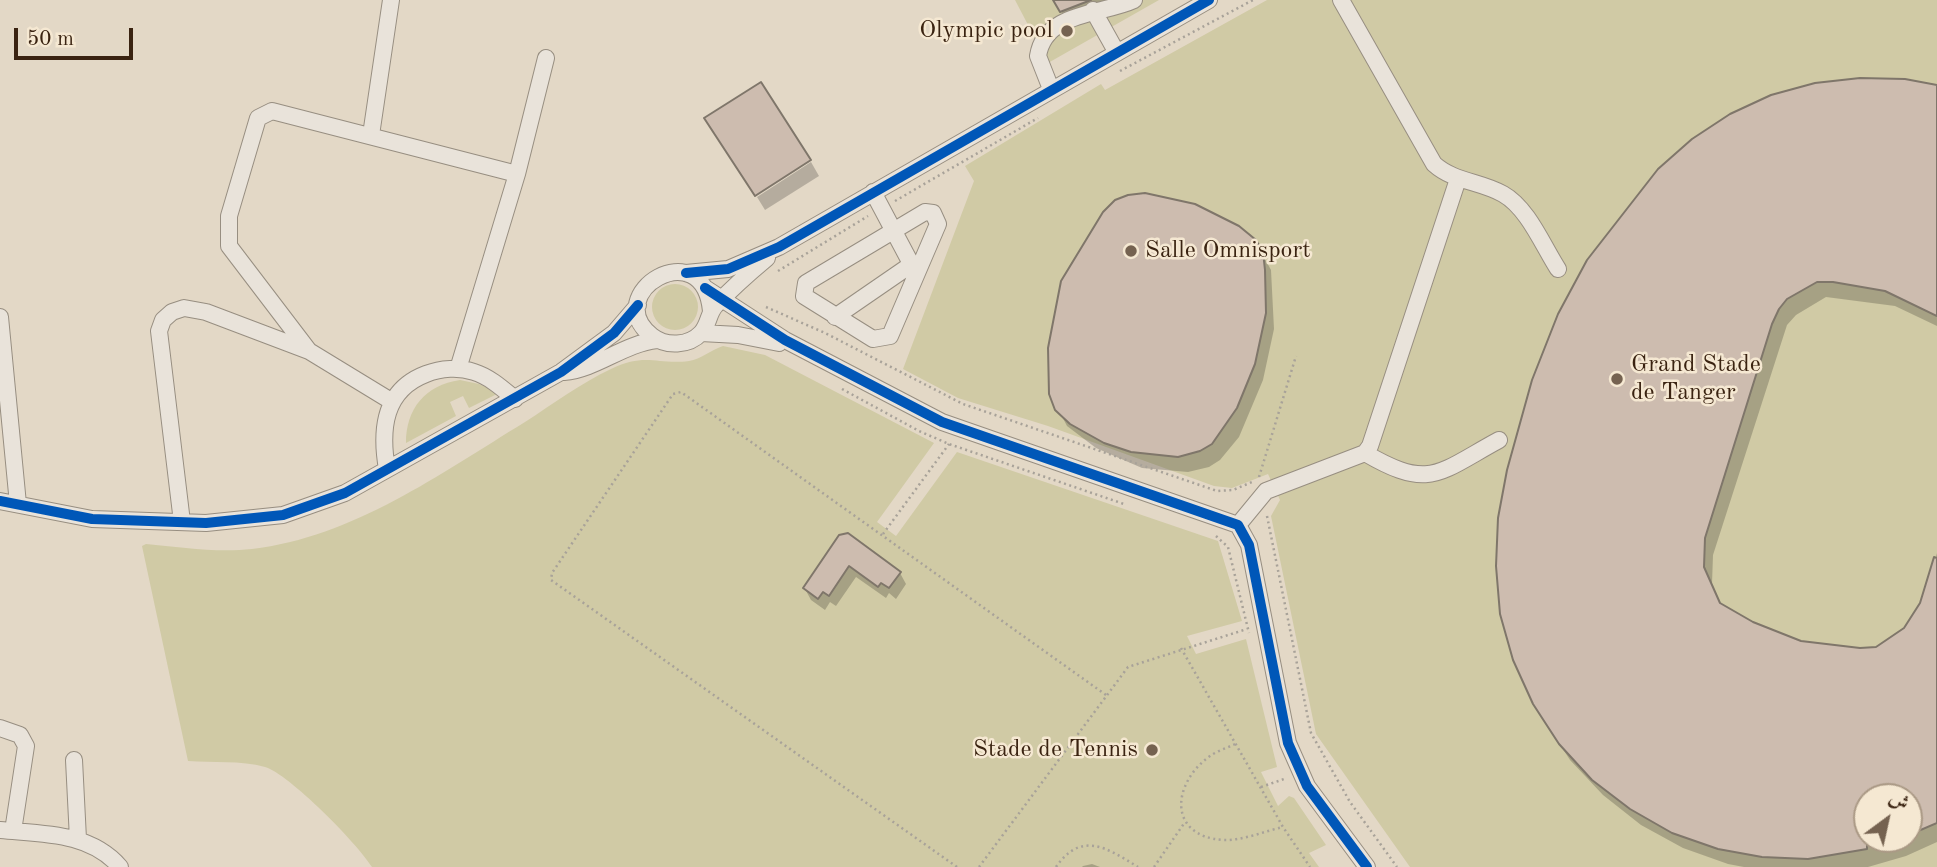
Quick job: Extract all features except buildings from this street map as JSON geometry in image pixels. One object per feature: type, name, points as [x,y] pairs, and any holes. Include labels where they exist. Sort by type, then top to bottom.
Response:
[{"type":"street","points":[[371,135],[391,0]]},
{"type":"street","points":[[1051,89],[1039,64],[1043,39],[1055,28],[1093,10],[1134,0]]},
{"type":"street","points":[[0,501],[92,519],[206,523],[283,515],[345,494],[561,372],[614,332],[638,305],[644,287],[652,279],[674,271],[686,273],[728,269],[779,247],[1209,0]]},
{"type":"street","points":[[1341,0],[1427,156],[1441,170],[1458,179],[1497,191],[1512,200],[1558,270]]},
{"type":"street","points":[[1093,10],[1117,53]]},
{"type":"street","points":[[458,369],[516,174],[546,58]]},
{"type":"street","points":[[309,351],[229,246],[229,216],[258,118],[272,111],[516,174]]},
{"type":"street","points":[[1238,525],[1262,485],[1290,480],[1365,453],[1373,438],[1458,179]]},
{"type":"street","points":[[873,192],[914,269]]},
{"type":"street","points":[[925,212],[937,216],[938,224],[914,269],[890,336],[873,339],[806,299],[804,286],[925,212]]},
{"type":"street","points":[[701,333],[716,305],[779,247]]},
{"type":"street","points":[[835,317],[914,269]]},
{"type":"street","points":[[686,273],[705,288],[716,305],[942,422],[1238,525],[1247,538],[1288,743],[1307,786],[1367,867]]},
{"type":"street","points":[[638,305],[641,322],[657,340]]},
{"type":"street","points":[[182,522],[159,331],[163,320],[184,308],[205,312],[309,351],[391,401]]},
{"type":"street","points":[[0,317],[18,504]]},
{"type":"street","points":[[561,372],[585,367],[641,342],[657,340],[680,344],[701,333],[755,338],[808,352]]},
{"type":"street","points":[[387,469],[383,442],[391,401],[414,378],[435,371],[458,369],[475,372],[515,399]]},
{"type":"street","points":[[1365,453],[1399,472],[1426,475],[1442,470],[1499,440]]},
{"type":"street","points":[[0,728],[20,735],[26,746],[6,830],[78,839],[98,847],[120,867]]},
{"type":"street","points":[[74,760],[78,839]]},
{"type":"path","points":[[1111,76],[1253,0]]},
{"type":"path","points":[[768,277],[1042,116]]},
{"type":"path","points":[[760,306],[825,332],[963,404],[1217,491],[1262,485]]},
{"type":"path","points":[[1296,356],[1262,485],[1274,503],[1266,524],[1311,733],[1350,802],[1397,867]]},
{"type":"path","points":[[840,388],[919,431],[949,444],[1134,507]]},
{"type":"path","points":[[957,867],[551,580],[552,573],[673,394],[681,392],[1106,695]]},
{"type":"path","points":[[882,535],[949,444]]},
{"type":"path","points":[[1214,534],[1228,547],[1250,641]]},
{"type":"path","points":[[979,867],[1128,667],[1248,628]]},
{"type":"path","points":[[1181,648],[1283,827],[1310,867]]},
{"type":"path","points":[[1235,744],[1210,756],[1190,778],[1180,799],[1179,810],[1185,822],[1202,835],[1225,840],[1283,827]]},
{"type":"path","points":[[1260,787],[1287,778],[1283,768]]},
{"type":"path","points":[[1154,867],[1185,822]]},
{"type":"path","points":[[1056,867],[1066,852],[1075,846],[1095,845],[1138,867]]},
{"type":"shaded area","name":"Olympic pool","points":[[1015,0],[1159,0],[1048,63]]},
{"type":"shaded area","name":"Grand Stade de Tanger","points":[[1267,0],[1937,0],[1937,867],[1410,867],[1316,734],[1271,516],[1280,500],[1268,474],[1232,488],[1214,486],[1048,426],[958,398],[903,369],[974,181],[965,166],[1101,84],[1105,90]]},
{"type":"shaded area","points":[[675,284],[692,290],[698,307],[692,324],[675,330],[658,324],[652,307],[658,290]]},
{"type":"shaded area","points":[[723,346],[765,355],[934,443],[877,522],[896,536],[957,452],[1218,541],[1242,621],[1187,636],[1196,654],[1246,639],[1277,767],[1261,772],[1278,806],[1289,796],[1294,798],[1326,845],[1309,853],[1319,867],[372,867],[322,811],[276,772],[246,763],[188,761],[142,546],[146,544],[199,549],[252,549],[325,531],[360,517],[428,482],[611,369],[642,360],[689,361]]},
{"type":"shaded area","points":[[460,380],[479,384],[499,393],[469,408],[463,396],[450,402],[456,416],[406,443],[410,420],[420,401],[437,387]]},
{"type":"cycle path","points":[[686,273],[728,269],[779,247],[1209,0]]},
{"type":"cycle path","points":[[705,288],[785,340],[942,422],[1238,525],[1249,545],[1288,743],[1307,786],[1367,867]]},
{"type":"cycle path","points":[[0,501],[92,519],[206,523],[283,515],[345,493],[561,372],[614,333],[638,305]]},
{"type":"place","name":"Olympic pool","points":[[1067,31]]},
{"type":"place","name":"Salle Omnisport","points":[[1131,251]]},
{"type":"place","name":"Grand Stade de Tanger","points":[[1617,379]]},
{"type":"place","name":"Stade de Tennis","points":[[1152,750]]}]
